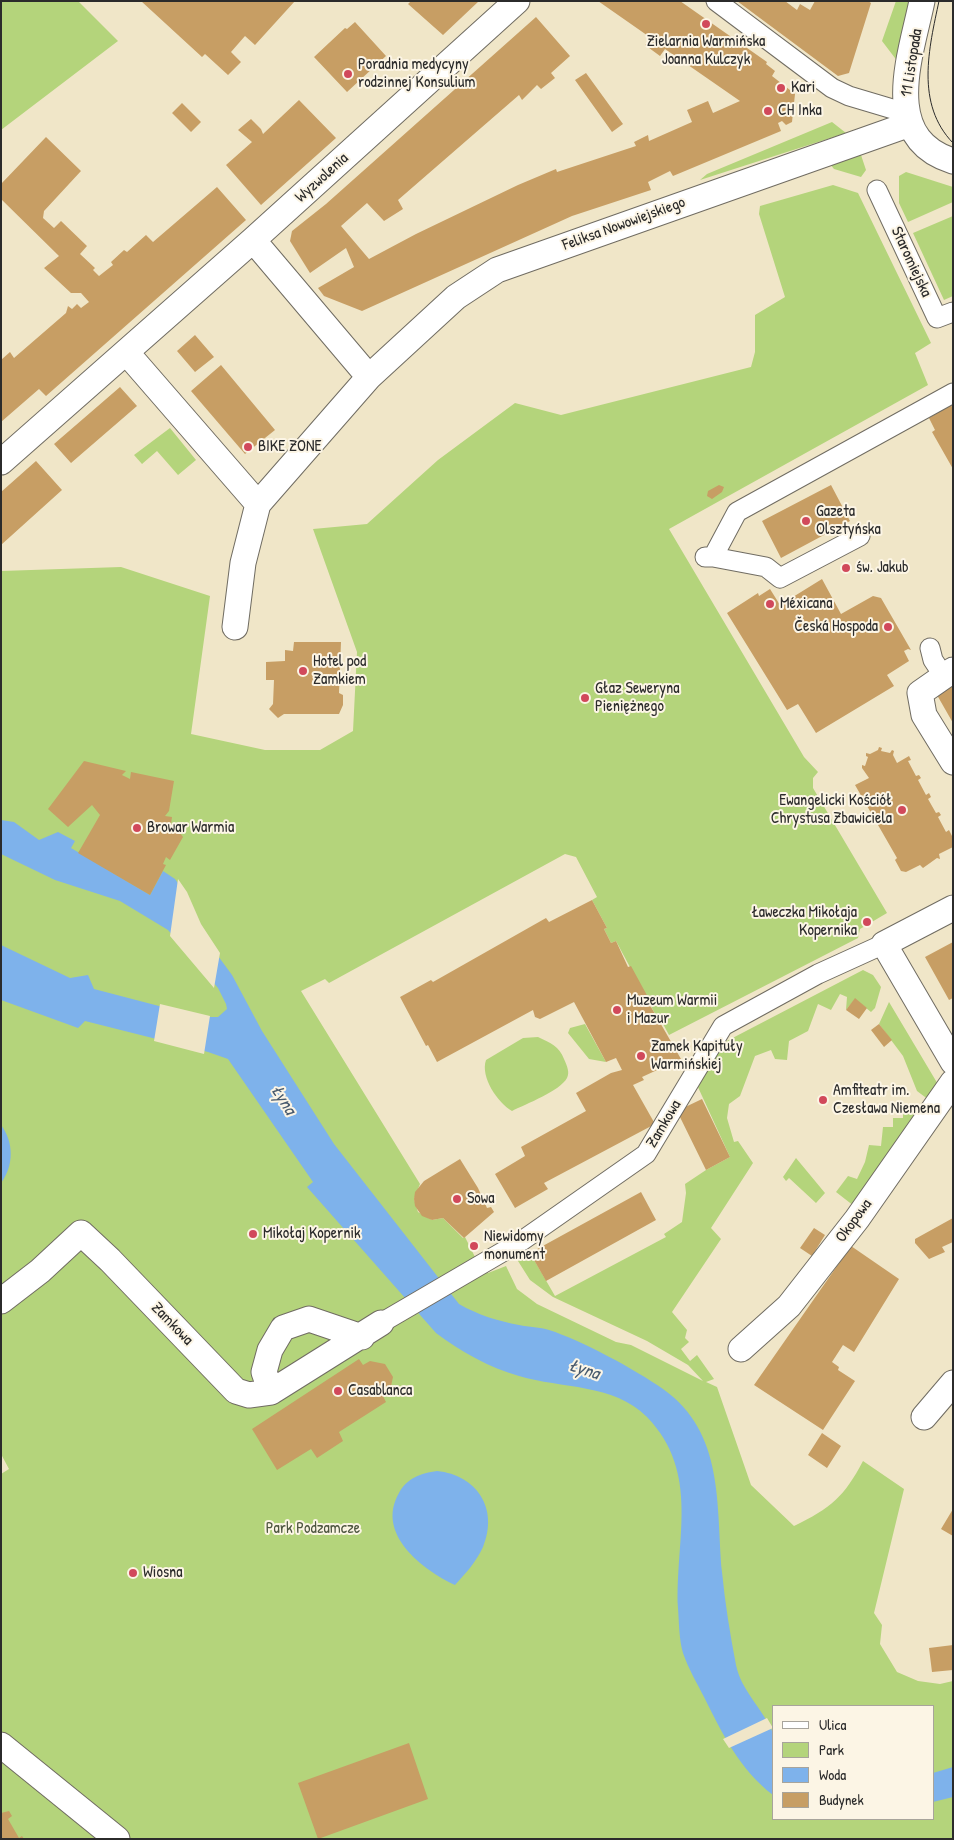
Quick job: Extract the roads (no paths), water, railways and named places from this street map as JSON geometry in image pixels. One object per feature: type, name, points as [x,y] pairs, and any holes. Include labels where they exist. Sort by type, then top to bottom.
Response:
[{"type":"street","name":"Wyzwolenia","points":[[1,462],[253,240],[517,1]]},
{"type":"street","points":[[716,1],[832,88],[908,119],[924,146],[937,155],[953,161]]},
{"type":"street","name":"11 Listopada","points":[[908,119],[906,87],[922,1]]},
{"type":"street","name":"Feliksa Nowowiejskiego","points":[[235,627],[243,563],[258,504],[369,377],[456,297],[497,270],[908,119]]},
{"type":"street","name":"Staromiejska","points":[[877,190],[938,318],[953,312]]},
{"type":"street","points":[[253,240],[369,377]]},
{"type":"street","points":[[126,352],[258,504]]},
{"type":"street","points":[[860,536],[780,578],[766,567],[709,557],[737,512],[953,393]]},
{"type":"street","points":[[930,648],[933,660],[948,672],[920,693],[924,715],[953,762]]},
{"type":"street","name":"Zamkowa","points":[[1,1301],[33,1278],[81,1233],[117,1267],[236,1392],[249,1395],[272,1392],[475,1266],[522,1240],[646,1154],[723,1026],[818,974],[884,944],[953,908]]},
{"type":"street","points":[[884,944],[953,1062]]},
{"type":"street","name":"Okopowa","points":[[741,1349],[789,1306],[857,1219],[953,1082]]},
{"type":"street","points":[[272,1392],[264,1372],[270,1350],[283,1328],[309,1319],[371,1330]]},
{"type":"street","points":[[924,1416],[953,1383]]},
{"type":"street","points":[[1,1744],[117,1839]]},
{"type":"water","name":"Łyna","points":[[1,820],[14,822],[39,840],[58,832],[75,841],[71,848],[150,895],[163,871],[175,879],[185,893],[210,945],[232,975],[262,1031],[334,1144],[459,1304],[496,1319],[546,1329],[577,1341],[652,1381],[683,1407],[698,1427],[714,1472],[723,1584],[736,1665],[742,1683],[772,1731],[772,1794],[751,1774],[733,1750],[711,1711],[683,1653],[678,1608],[682,1508],[680,1484],[674,1461],[664,1438],[647,1417],[634,1406],[619,1398],[586,1389],[519,1376],[486,1364],[436,1333],[307,1187],[313,1182],[228,1059],[208,1052],[85,1021],[78,1028],[1,1000],[1,945],[70,978],[88,975],[94,989],[201,1017],[218,1017],[227,1009],[218,988],[168,930],[120,901],[55,880],[1,854]]},
{"type":"water","points":[[1,1125],[8,1139],[11,1154],[8,1169],[1,1183]]},
{"type":"water","points":[[437,1471],[463,1479],[481,1496],[486,1507],[488,1520],[483,1547],[471,1567],[455,1585],[429,1570],[406,1549],[393,1523],[393,1508],[402,1488],[415,1477]]},
{"type":"water","points":[[953,1767],[953,1797],[934,1802],[934,1773]]},
{"type":"tram line","points":[[939,1],[929,56],[929,93],[933,111],[941,128],[953,143]]},
{"type":"place","name":"Zielarnia Warmińska Joanna Kulczyk","points":[[706,24]]},
{"type":"place","name":"Poradnia medycyny rodzinnej Konsulium","points":[[348,74]]},
{"type":"place","name":"Kari","points":[[781,88]]},
{"type":"place","name":"CH Inka","points":[[768,111]]},
{"type":"place","name":"BIKE ZONE","points":[[248,447]]},
{"type":"place","name":"Gazeta Olsztyńska","points":[[806,521]]},
{"type":"place","name":"św. Jakub","points":[[846,568]]},
{"type":"place","name":"Méxicana","points":[[770,604]]},
{"type":"place","name":"Česká Hospoda","points":[[888,627]]},
{"type":"place","name":"Hotel pod Zamkiem","points":[[303,671]]},
{"type":"place","name":"Głaz Seweryna Pieniężnego","points":[[585,698]]},
{"type":"place","name":"Ewangelicki Kościół Chrystusa Zbawiciela","points":[[902,810]]},
{"type":"place","name":"Browar Warmia","points":[[137,828]]},
{"type":"place","name":"Ławeczka Mikołaja Kopernika","points":[[867,922]]},
{"type":"place","name":"Muzeum Warmii i Mazur","points":[[617,1010]]},
{"type":"place","name":"Zamek Kapituły Warmińskiej","points":[[641,1056]]},
{"type":"place","name":"Amfiteatr im. Czesława Niemena","points":[[823,1100]]},
{"type":"place","name":"Sowa","points":[[457,1199]]},
{"type":"place","name":"Mikołaj Kopernik","points":[[253,1234]]},
{"type":"place","name":"Niewidomy monument","points":[[474,1246]]},
{"type":"place","name":"Casablanca","points":[[338,1391]]},
{"type":"place","name":"Wiosna","points":[[133,1573]]},
{"type":"park label","name":"Park Podzamcze","points":[[313,1529]]}]
